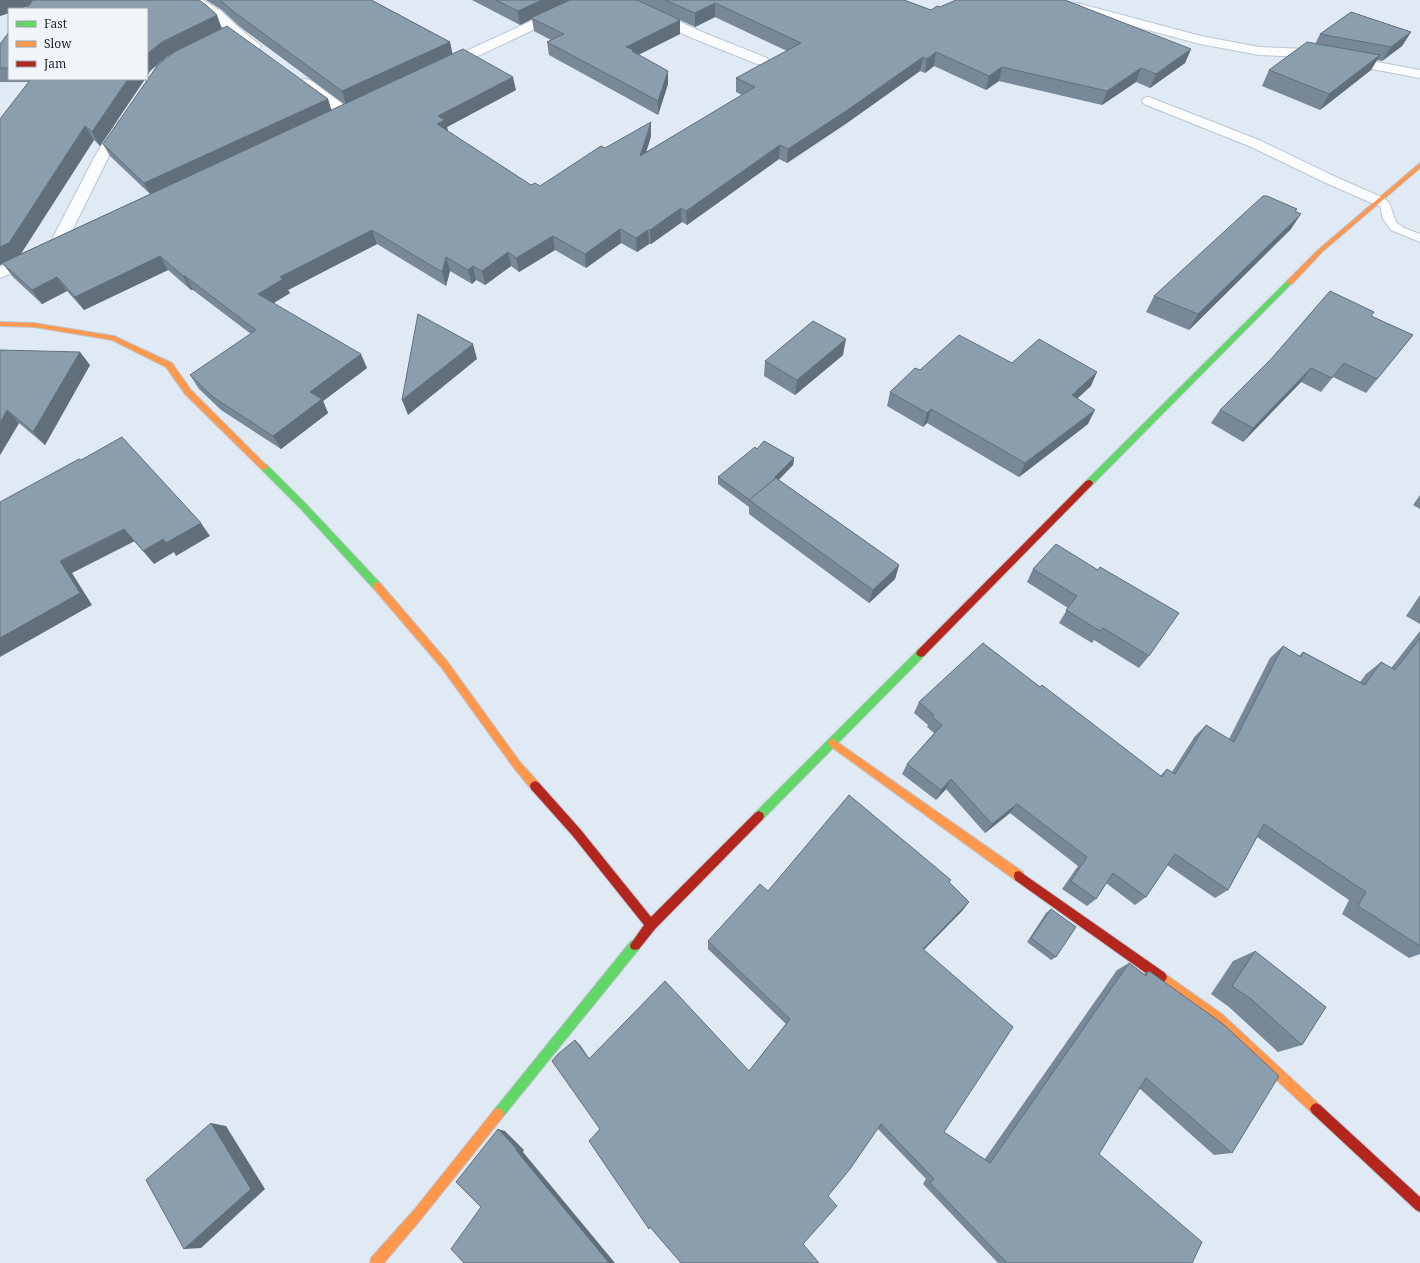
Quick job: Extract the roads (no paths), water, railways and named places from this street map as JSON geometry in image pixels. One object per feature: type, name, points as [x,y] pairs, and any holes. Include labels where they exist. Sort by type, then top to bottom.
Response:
[{"type":"street","points":[[194,0],[217,14],[233,30],[264,54]]},
{"type":"street","points":[[430,72],[587,0]]},
{"type":"street","points":[[623,0],[697,35],[762,61]]},
{"type":"street","points":[[1077,7],[1200,40],[1259,51],[1308,53],[1420,74]]},
{"type":"street","points":[[220,37],[233,30]]},
{"type":"street","points":[[296,76],[346,113]]},
{"type":"street","points":[[1149,101],[1254,142],[1333,181],[1379,200]]},
{"type":"street","points":[[331,120],[360,106]]},
{"type":"street","points":[[56,247],[102,156],[130,114]]},
{"type":"street","points":[[376,1263],[418,1214],[651,925],[1320,251],[1420,165]]},
{"type":"street","points":[[0,273],[78,237]]},
{"type":"street","points":[[0,324],[34,324],[114,338],[169,365],[188,392],[303,506],[394,605],[444,664],[517,765],[576,832],[651,925]]},
{"type":"street","points":[[833,743],[1218,1018],[1420,1206]]},
{"type":"lane","points":[[1379,200],[1385,204],[1386,217],[1394,228],[1420,238]]}]
